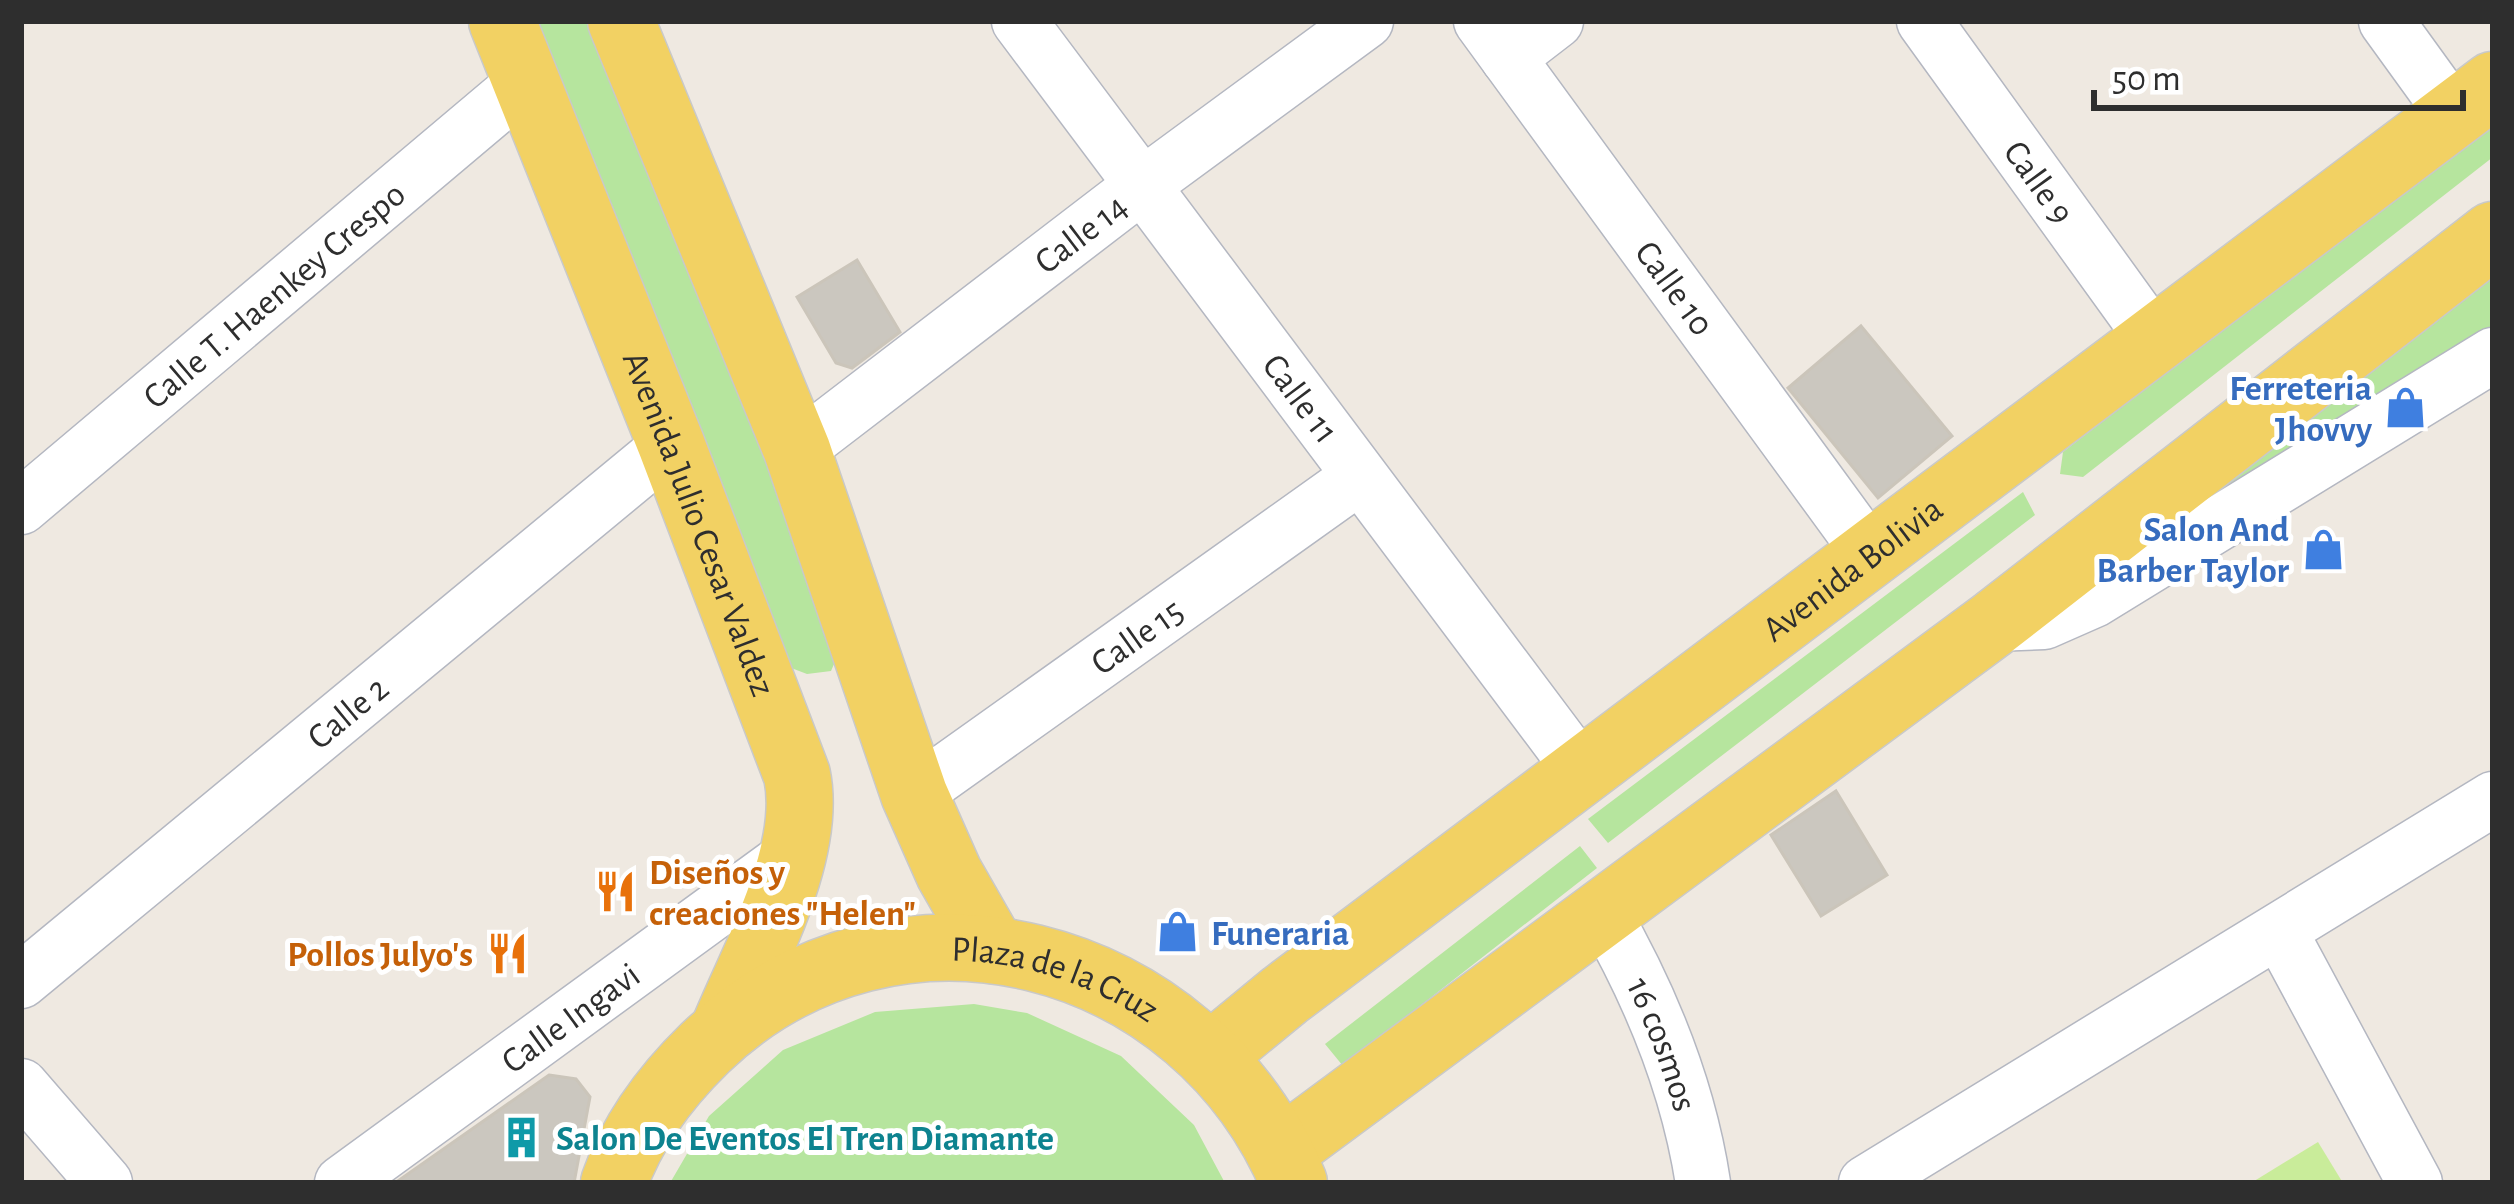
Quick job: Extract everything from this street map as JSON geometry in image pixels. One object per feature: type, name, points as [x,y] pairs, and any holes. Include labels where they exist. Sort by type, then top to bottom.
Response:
[{"type":"main road","name":"Avenida Julio Cesar Valdez","points":[[502,21],[671,444],[802,800],[796,852],[724,1030]]},
{"type":"main road","points":[[621,21],[797,449],[914,794],[949,873],[993,950]]},
{"type":"main road","name":"Avenida Bolivia","points":[[1212,1055],[1285,994],[2474,100]]},
{"type":"main road","points":[[1288,1167],[1602,911],[1993,624],[2493,235]]},
{"type":"main road","name":"Plaza de la Cruz","points":[[614,1183],[648,1114],[683,1069],[724,1030],[772,997],[824,973],[878,956],[935,949],[993,950],[1053,962],[1112,984],[1165,1015],[1212,1055],[1262,1118],[1288,1167]]},
{"type":"street","name":"Calle 11","points":[[1019,21],[1583,773]]},
{"type":"street","name":"Calle 14","points":[[797,449],[1366,21]]},
{"type":"street","points":[[1495,39],[1556,21]]},
{"type":"street","name":"Calle 9","points":[[1924,21],[2155,340]]},
{"type":"street","points":[[2386,21],[2474,100]]},
{"type":"street","name":"Calle 10","points":[[1495,39],[1871,555]]},
{"type":"street","name":"Calle T. Haenkey Crespo","points":[[21,507],[525,82]]},
{"type":"street","points":[[1993,624],[2044,622],[2094,600],[2493,355]]},
{"type":"street","name":"Calle 2","points":[[21,981],[671,444]]},
{"type":"street","name":"Calle 15","points":[[914,794],[1359,477]]},
{"type":"street","points":[[1866,1183],[2493,799]]},
{"type":"street","name":"Calle Ingavi","points":[[342,1183],[796,852]]},
{"type":"street","name":"16 cosmos","points":[[1602,911],[1640,977],[1675,1063],[1702,1183]]},
{"type":"street","points":[[2280,932],[2415,1183]]},
{"type":"street","points":[[21,1085],[105,1183]]},
{"type":"green space","points":[[526,21],[593,21],[812,557],[840,650],[831,671],[807,674],[786,666]]},
{"type":"green space","points":[[2493,120],[2493,157],[2083,477],[2060,474],[2063,452]]},
{"type":"green space","points":[[2493,264],[2493,328],[2104,574]]},
{"type":"green space","points":[[2023,492],[2035,515],[1608,843],[1588,819]]},
{"type":"green space","points":[[1580,846],[1597,868],[1343,1066],[1325,1044]]},
{"type":"green space","points":[[974,1004],[1027,1013],[1121,1056],[1194,1125],[1225,1183],[670,1183],[709,1116],[783,1050],[875,1012]]},
{"type":"green space","points":[[2318,1142],[2343,1183],[2251,1183]]},
{"type":"building","points":[[857,260],[900,332],[852,368],[836,363],[797,297]]},
{"type":"building","points":[[1861,326],[1952,436],[1878,498],[1788,388]]},
{"type":"building","points":[[1836,791],[1887,875],[1821,916],[1771,835]]},
{"type":"building","name":"Salon De Eventos El Tren Diamante","points":[[549,1075],[576,1079],[590,1097],[574,1183],[395,1183]]},
{"type":"place","name":"Ferreteria Jhovvy","points":[[2406,408]]},
{"type":"place","name":"Salon And Barber Taylor","points":[[2323,549]]},
{"type":"place","name":"Diseños y creaciones \"Helen\"","points":[[615,892]]},
{"type":"place","name":"Funeraria","points":[[1177,932]]},
{"type":"place","name":"Pollos Julyo's","points":[[507,953]]},
{"type":"place","name":"Salon De Eventos El Tren Diamante","points":[[522,1137]]}]
